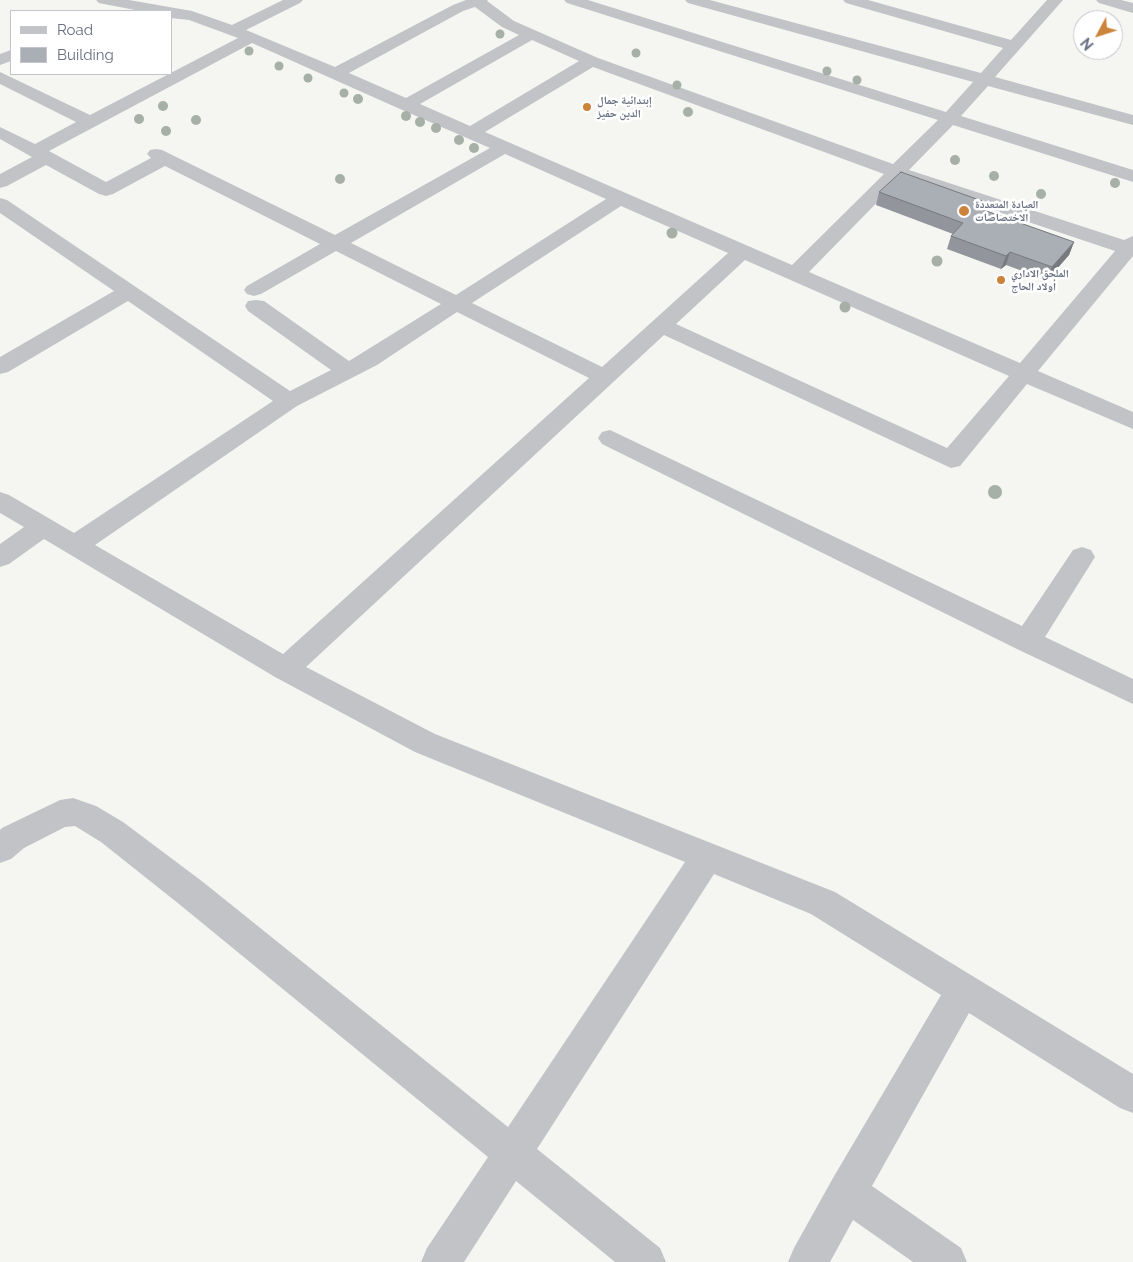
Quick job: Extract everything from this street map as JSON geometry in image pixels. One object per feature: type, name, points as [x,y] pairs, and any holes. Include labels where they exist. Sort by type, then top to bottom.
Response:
[{"type":"street","points":[[104,0],[159,10]]},
{"type":"street","points":[[232,31],[295,0]]},
{"type":"street","points":[[572,0],[948,120],[1133,176]]},
{"type":"street","points":[[851,0],[1014,46]]},
{"type":"street","points":[[794,274],[948,120],[1055,0]]},
{"type":"street","points":[[1104,0],[1133,8]]},
{"type":"street","points":[[335,74],[458,8],[477,1],[508,24],[592,61],[897,172],[1131,247],[951,460],[661,325]]},
{"type":"street","points":[[702,1],[1133,120]]},
{"type":"street","points":[[172,12],[192,16],[251,38],[1133,420]]},
{"type":"street","points":[[406,105],[530,35]]},
{"type":"street","points":[[0,182],[90,122],[251,38]]},
{"type":"street","points":[[471,133],[592,61]]},
{"type":"street","points":[[0,77],[90,122]]},
{"type":"street","points":[[0,132],[106,190],[161,156],[604,377]]},
{"type":"street","points":[[347,371],[255,298],[335,243],[504,147]]},
{"type":"street","points":[[74,545],[289,401],[369,360],[620,198]]},
{"type":"street","points":[[0,204],[289,401]]},
{"type":"street","points":[[285,669],[742,251]]},
{"type":"street","points":[[0,367],[128,292]]},
{"type":"street","points":[[610,438],[1133,692]]},
{"type":"street","points":[[0,501],[285,669],[425,743],[823,903],[1133,1095]]},
{"type":"street","points":[[0,557],[42,526]]},
{"type":"street","points":[[1027,641],[1082,557]]},
{"type":"street","points":[[0,849],[14,838],[60,814],[73,812],[85,816],[112,832],[152,862],[646,1262]]},
{"type":"street","points":[[441,1262],[707,857]]},
{"type":"street","points":[[808,1262],[963,990]]},
{"type":"street","points":[[847,1192],[947,1262]]},
{"type":"building","points":[[901,172],[985,202],[978,208],[1074,242],[1052,267],[1010,252],[1006,256],[951,236],[963,223],[879,192]]},
{"type":"place","name":"إبتدائية جمال الدين حفيز","points":[[587,107]]},
{"type":"place","name":"العيادة المتعددة الاختصاصات","points":[[964,211]]},
{"type":"place","name":"الملحق الاداري أولاد الحاج","points":[[1001,280]]}]
